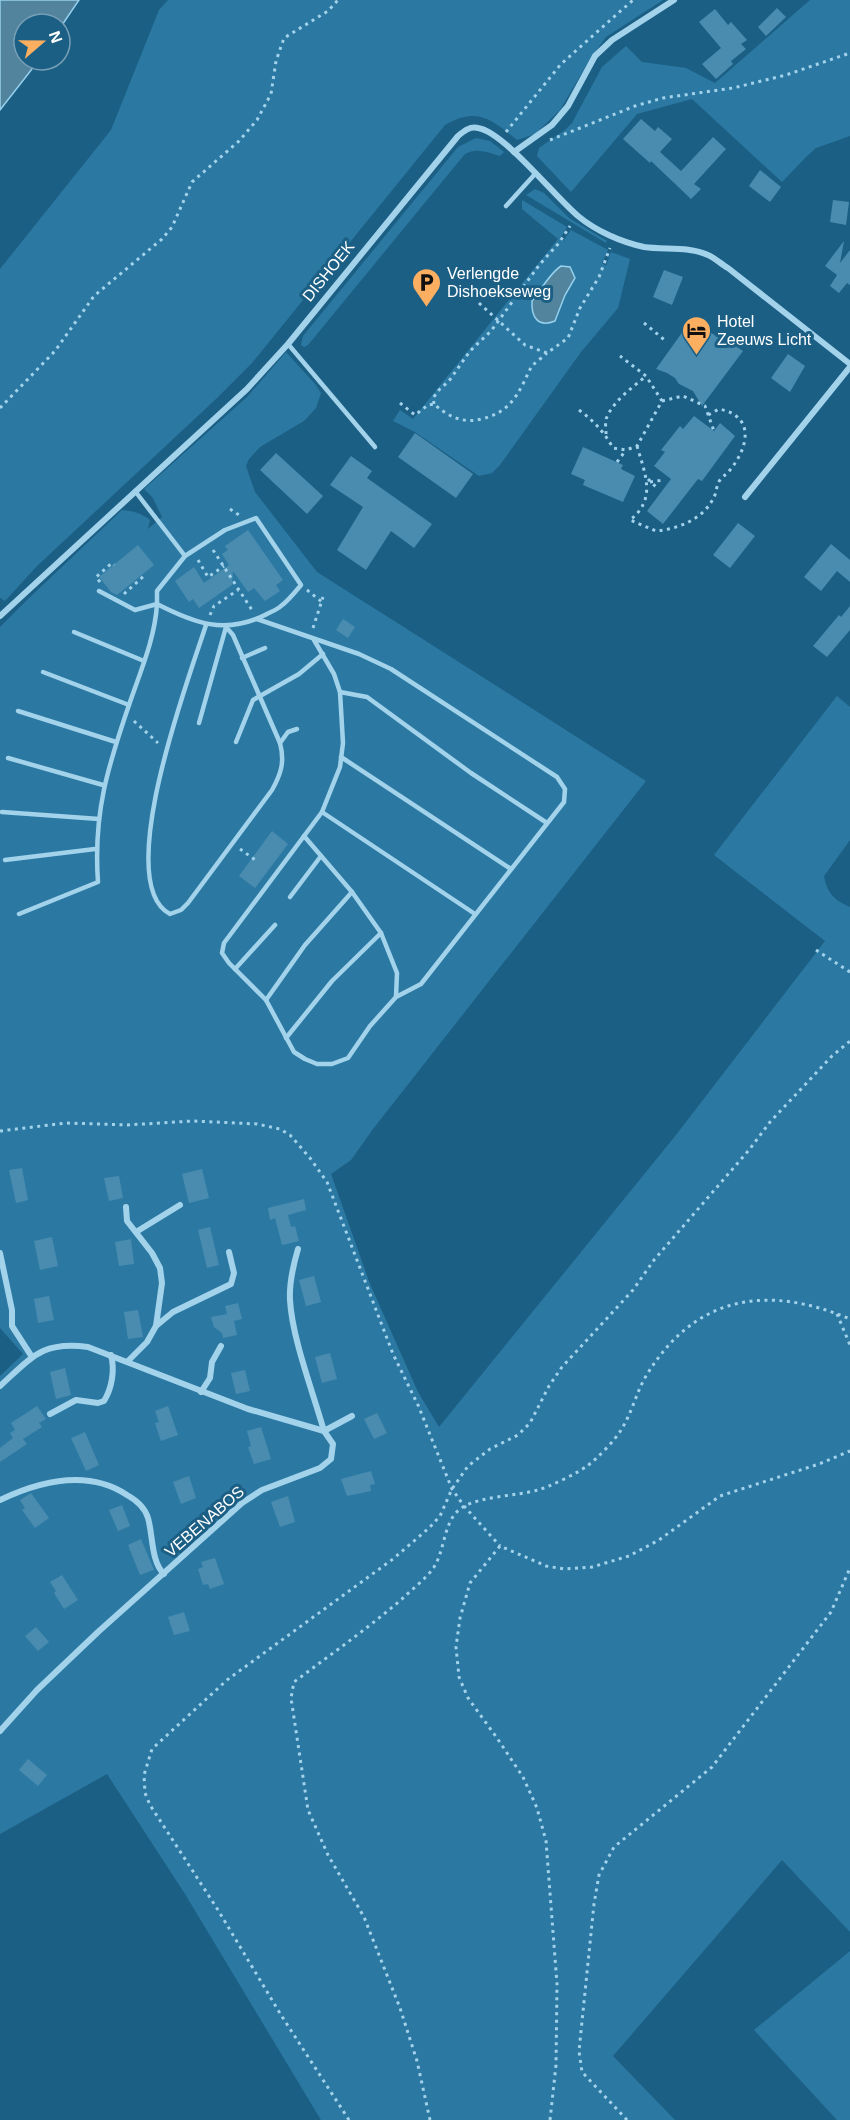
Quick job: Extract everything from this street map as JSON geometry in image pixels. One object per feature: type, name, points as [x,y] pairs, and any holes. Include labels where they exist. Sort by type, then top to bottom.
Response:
[{"type":"street","points":[[674,0],[612,40],[595,56],[568,106],[552,125],[514,152],[580,218],[614,238],[644,247],[707,254],[728,268],[850,365],[745,497]]},
{"type":"street","name":"DISHOEK","points":[[0,616],[247,389],[288,344],[458,136],[465,130],[477,127],[489,132],[514,152]]},
{"type":"street","points":[[136,1232],[180,1205]]},
{"type":"street","points":[[126,1207],[127,1221],[152,1253],[160,1268],[162,1283],[156,1326]]},
{"type":"street","name":"VEBENABOS","points":[[0,1731],[98,1632],[242,1503],[262,1490],[320,1468],[331,1459],[333,1444],[324,1431],[296,1334],[290,1300],[291,1273],[298,1249]]},
{"type":"street","points":[[128,1361],[147,1341],[156,1326],[173,1312],[231,1284],[234,1273],[229,1251]]},
{"type":"street","points":[[0,1253],[12,1310],[12,1326],[32,1357]]},
{"type":"street","points":[[0,1386],[32,1357],[49,1348],[66,1344],[88,1347],[248,1409],[324,1431],[352,1416]]},
{"type":"street","points":[[201,1392],[210,1378],[212,1362],[221,1346]]},
{"type":"street","points":[[50,1414],[76,1400],[98,1403],[104,1401],[108,1394],[114,1367],[111,1355]]},
{"type":"street","name":"VEBENABOS","points":[[0,1500],[22,1490],[47,1483],[77,1479],[97,1481],[115,1487],[137,1501],[147,1516],[158,1566],[164,1574]]},
{"type":"lane","points":[[506,206],[535,174]]},
{"type":"lane","points":[[288,344],[375,447]]},
{"type":"lane","points":[[135,491],[185,556]]},
{"type":"lane","points":[[19,914],[98,882],[95,849],[104,784],[156,621],[157,604],[157,591],[185,556],[225,530],[256,518],[301,585],[281,607],[257,619],[226,627],[206,625],[157,604],[135,610],[99,591]]},
{"type":"lane","points":[[257,619],[359,654],[391,669],[557,777],[565,789],[564,802],[422,984],[396,997],[370,1026],[348,1058],[332,1064],[317,1064],[294,1052],[266,1000],[235,969],[222,952],[224,943],[322,812],[340,767],[343,743],[339,692],[334,674],[312,639]]},
{"type":"lane","points":[[206,625],[166,751],[149,832],[149,877],[153,896],[161,909],[170,914],[181,910],[233,844],[281,775],[284,757],[280,743],[232,635],[226,627]]},
{"type":"lane","points":[[198,723],[226,627]]},
{"type":"lane","points":[[74,632],[144,661]]},
{"type":"lane","points":[[242,658],[265,648]]},
{"type":"lane","points":[[236,742],[253,700],[299,674],[323,654]]},
{"type":"lane","points":[[43,672],[129,705]]},
{"type":"lane","points":[[339,692],[366,697],[471,773],[547,823]]},
{"type":"lane","points":[[18,711],[116,742]]},
{"type":"lane","points":[[280,743],[288,732],[297,729]]},
{"type":"lane","points":[[341,757],[511,869]]},
{"type":"lane","points":[[8,758],[104,784]]},
{"type":"lane","points":[[2,812],[99,819]]},
{"type":"lane","points":[[322,812],[475,914]]},
{"type":"lane","points":[[304,836],[352,892],[381,933],[397,973],[396,997]]},
{"type":"lane","points":[[5,860],[95,849]]},
{"type":"lane","points":[[290,897],[321,856]]},
{"type":"lane","points":[[266,1000],[305,945],[352,892]]},
{"type":"lane","points":[[235,969],[275,925]]},
{"type":"lane","points":[[286,1038],[332,981],[381,933]]},
{"type":"path","points":[[0,408],[55,351],[94,296],[162,239],[172,227],[192,182],[240,141],[257,120],[271,94],[276,61],[284,38],[328,11],[338,0]]},
{"type":"path","points":[[500,140],[561,64],[633,0]]},
{"type":"path","points":[[534,139],[540,143],[635,106],[663,98],[734,88],[786,75],[850,53]]},
{"type":"path","points":[[434,404],[433,398],[438,390],[449,381],[470,351],[491,331],[570,226]]},
{"type":"path","points":[[400,403],[416,415],[428,405],[434,404],[453,417],[464,420],[477,421],[500,414],[516,397],[533,365],[568,338],[580,308],[600,277],[614,238]]},
{"type":"path","points":[[479,303],[525,345],[547,353]]},
{"type":"path","points":[[644,323],[667,342]]},
{"type":"path","points":[[620,356],[646,376],[662,401]]},
{"type":"path","points":[[606,434],[606,420],[614,408],[622,397],[646,376]]},
{"type":"path","points":[[579,410],[606,434],[613,448],[626,450],[637,446],[662,401],[683,396],[705,406],[714,431]]},
{"type":"path","points":[[637,446],[647,478],[647,494],[642,511],[630,520],[657,530],[688,523],[702,513],[713,499],[719,481],[730,471],[741,453],[746,436],[742,422],[727,411],[719,409],[708,415]]},
{"type":"path","points":[[617,462],[626,450]]},
{"type":"path","points":[[647,478],[656,487]]},
{"type":"path","points":[[650,482],[663,480]]},
{"type":"path","points":[[208,541],[257,619]]},
{"type":"path","points":[[192,551],[208,577],[224,566]]},
{"type":"path","points":[[103,585],[96,577],[112,563],[114,565]]},
{"type":"path","points":[[117,601],[145,575]]},
{"type":"path","points":[[301,585],[322,602]]},
{"type":"path","points":[[206,625],[214,606],[239,590]]},
{"type":"path","points":[[312,639],[323,597]]},
{"type":"path","points":[[126,714],[166,751]]},
{"type":"path","points":[[233,844],[258,862]]},
{"type":"path","points":[[816,950],[850,972]]},
{"type":"path","points":[[349,2120],[280,2015],[218,1910],[150,1805],[145,1793],[144,1775],[152,1749],[226,1680],[393,1559],[429,1528],[440,1516],[452,1489],[468,1466],[490,1449],[518,1435],[530,1423],[549,1386],[562,1367],[633,1290],[654,1260],[749,1150],[770,1122],[832,1056],[850,1041]]},
{"type":"path","points":[[430,2120],[417,2061],[400,2008],[364,1917],[328,1855],[309,1810],[291,1698],[294,1682],[390,1609],[433,1568],[443,1549],[450,1520],[464,1506],[539,1489],[587,1466],[621,1431],[646,1376],[672,1341],[691,1324],[715,1309],[755,1300],[785,1300],[850,1319]]},
{"type":"path","points":[[837,1314],[850,1345]]},
{"type":"path","points":[[847,1338],[850,1333]]},
{"type":"path","points":[[550,2120],[556,2064],[557,1984],[546,1841],[537,1808],[523,1777],[468,1698],[459,1677],[456,1647],[460,1618],[470,1583],[500,1546],[546,1566],[564,1569],[592,1567],[629,1556],[659,1540],[720,1496],[819,1464],[850,1451]]},
{"type":"path","points":[[627,2120],[582,2072],[579,2051],[599,1875],[614,1847],[712,1767],[831,1612],[850,1568]]},
{"type":"shaded area","points":[[0,0],[79,0],[71,12],[12,12],[12,72],[30,72],[0,110]]},
{"type":"shaded area","points":[[168,0],[663,0],[606,37],[590,59],[560,110],[535,134],[517,140],[492,121],[476,116],[457,119],[445,125],[252,363],[36,567],[5,601],[0,598],[0,269],[111,130],[159,10]]},
{"type":"shaded area","points":[[810,0],[850,0],[850,136],[816,148],[782,182],[692,99],[637,114],[571,192],[537,156],[539,148],[572,123],[602,67],[626,46],[642,62],[686,68],[715,83]]},
{"type":"shaded area","points":[[476,138],[490,141],[504,152],[500,156],[477,151],[464,155],[308,345],[304,347],[301,345],[303,336],[458,147]]},
{"type":"shaded area","points":[[535,189],[544,193],[569,218],[607,241],[606,243],[526,195]]},
{"type":"shaded area","points":[[522,200],[567,227],[560,239],[563,241],[571,230],[608,250],[602,263],[606,266],[611,252],[630,259],[618,308],[581,352],[500,465],[492,473],[479,476],[415,432],[393,421],[400,410],[413,419],[558,239],[522,209]],"holes":[[[575,278],[565,295],[557,318],[546,324],[537,321],[532,301],[544,287]]]},
{"type":"shaded area","points":[[561,266],[570,267],[575,278],[565,295],[555,321],[540,322],[534,316],[532,301],[549,277]]},
{"type":"shaded area","points":[[286,352],[321,393],[316,408],[304,421],[260,447],[246,466],[255,492],[317,572],[646,781],[351,1160],[331,1174],[370,1284],[418,1392],[439,1427],[676,1135],[825,941],[714,855],[837,696],[850,707],[850,840],[824,876],[832,895],[850,907],[850,1932],[782,1860],[613,2056],[675,2120],[321,2120],[185,1894],[107,1774],[0,1834],[0,1376],[23,1354],[0,1328],[0,627],[122,510],[137,513],[150,520],[148,529],[162,517],[153,498],[144,489],[247,397]]},
{"type":"shaded area","points":[[850,1951],[850,2120],[837,2120],[754,2030]]},
{"type":"building","points":[[777,8],[786,17],[766,36],[758,27]]},
{"type":"building","points":[[715,9],[728,25],[731,22],[747,40],[741,44],[746,49],[731,61],[733,64],[716,79],[702,64],[721,48],[699,22]]},
{"type":"building","points":[[641,119],[655,131],[658,127],[672,139],[660,152],[681,171],[713,137],[726,149],[694,184],[701,189],[691,199],[651,161],[650,163],[623,139]]},
{"type":"building","points":[[760,170],[781,187],[770,202],[749,186]]},
{"type":"building","points":[[833,200],[849,202],[846,225],[830,222]]},
{"type":"building","points":[[844,241],[840,263],[850,250],[850,285],[847,283],[839,293],[830,286],[837,275],[825,266]]},
{"type":"building","points":[[664,270],[683,277],[672,305],[653,297]]},
{"type":"building","points":[[691,320],[743,351],[702,406],[693,391],[679,384],[667,373],[656,369]]},
{"type":"building","points":[[788,354],[805,366],[790,392],[771,378]]},
{"type":"building","points":[[694,416],[714,431],[720,423],[735,436],[702,481],[698,479],[663,524],[647,511],[671,479],[654,466],[665,452],[661,450],[680,426],[683,429]]},
{"type":"building","points":[[415,433],[473,474],[456,498],[398,457]]},
{"type":"building","points":[[583,447],[623,465],[621,469],[635,476],[623,502],[583,485],[585,480],[571,474]]},
{"type":"building","points":[[276,453],[323,496],[307,514],[260,470]]},
{"type":"building","points":[[351,456],[372,471],[367,478],[432,524],[414,548],[391,531],[366,570],[337,550],[363,507],[330,485]]},
{"type":"building","points":[[738,523],[755,536],[730,568],[713,555]]},
{"type":"building","points":[[248,530],[283,580],[276,585],[280,591],[265,601],[254,588],[248,592],[233,571],[232,585],[199,608],[193,599],[189,602],[175,581],[194,567],[204,583],[229,565],[222,554],[228,550],[225,546]]},
{"type":"building","points":[[831,544],[850,560],[850,582],[837,571],[821,591],[804,577]]},
{"type":"building","points":[[138,545],[154,565],[117,595],[111,592],[99,577]]},
{"type":"building","points":[[850,606],[850,630],[827,657],[813,646],[839,615],[841,617]]},
{"type":"building","points":[[343,619],[355,627],[348,638],[336,630]]},
{"type":"building","points":[[272,831],[288,844],[255,888],[239,876]]},
{"type":"building","points":[[22,1168],[28,1200],[16,1203],[9,1170]]},
{"type":"building","points":[[202,1169],[209,1198],[189,1203],[182,1174]]},
{"type":"building","points":[[119,1176],[123,1198],[109,1201],[104,1178]]},
{"type":"building","points":[[304,1199],[306,1210],[288,1215],[291,1227],[295,1226],[299,1241],[282,1245],[275,1218],[270,1220],[268,1208]]},
{"type":"building","points":[[210,1227],[219,1265],[207,1268],[198,1230]]},
{"type":"building","points":[[52,1237],[58,1266],[40,1270],[34,1241]]},
{"type":"building","points":[[131,1239],[134,1264],[119,1266],[115,1242]]},
{"type":"building","points":[[314,1276],[321,1302],[306,1306],[299,1280]]},
{"type":"building","points":[[49,1296],[54,1320],[38,1323],[34,1299]]},
{"type":"building","points":[[238,1303],[242,1319],[234,1321],[237,1335],[223,1338],[222,1333],[214,1327],[211,1317],[227,1314],[225,1306]]},
{"type":"building","points":[[138,1310],[143,1337],[128,1339],[124,1312]]},
{"type":"building","points":[[330,1353],[337,1379],[322,1383],[315,1357]]},
{"type":"building","points":[[65,1368],[71,1395],[56,1399],[50,1372]]},
{"type":"building","points":[[245,1370],[250,1391],[236,1394],[231,1373]]},
{"type":"building","points":[[37,1406],[46,1419],[39,1423],[42,1427],[23,1439],[27,1444],[0,1462],[0,1448],[13,1438],[10,1433],[15,1430],[11,1423]]},
{"type":"building","points":[[168,1406],[178,1435],[161,1441],[155,1423],[159,1422],[155,1411]]},
{"type":"building","points":[[377,1413],[387,1433],[374,1439],[364,1419]]},
{"type":"building","points":[[261,1427],[271,1459],[254,1464],[248,1447],[251,1446],[247,1431]]},
{"type":"building","points":[[85,1432],[99,1465],[86,1471],[71,1438]]},
{"type":"building","points":[[371,1471],[375,1484],[370,1485],[371,1491],[347,1496],[341,1479]]},
{"type":"building","points":[[189,1476],[196,1498],[181,1504],[173,1482]]},
{"type":"building","points":[[31,1493],[49,1518],[35,1528],[22,1510],[25,1508],[20,1500]]},
{"type":"building","points":[[288,1496],[295,1522],[280,1527],[271,1502]]},
{"type":"building","points":[[122,1505],[130,1526],[118,1531],[109,1510]]},
{"type":"building","points":[[141,1539],[154,1570],[140,1575],[128,1545]]},
{"type":"building","points":[[215,1558],[224,1584],[210,1589],[208,1584],[203,1585],[198,1569],[203,1567],[201,1562]]},
{"type":"building","points":[[62,1575],[78,1600],[64,1609],[50,1582]]},
{"type":"building","points":[[184,1612],[190,1631],[174,1635],[168,1617]]},
{"type":"building","points":[[36,1627],[49,1642],[38,1651],[25,1636]]},
{"type":"building","points":[[28,1759],[47,1775],[38,1786],[19,1770]]},
{"type":"place","name":"Verlengde Dishoekseweg","points":[[426,308]]},
{"type":"place","name":"Hotel Zeeuws Licht","points":[[696,356]]}]
